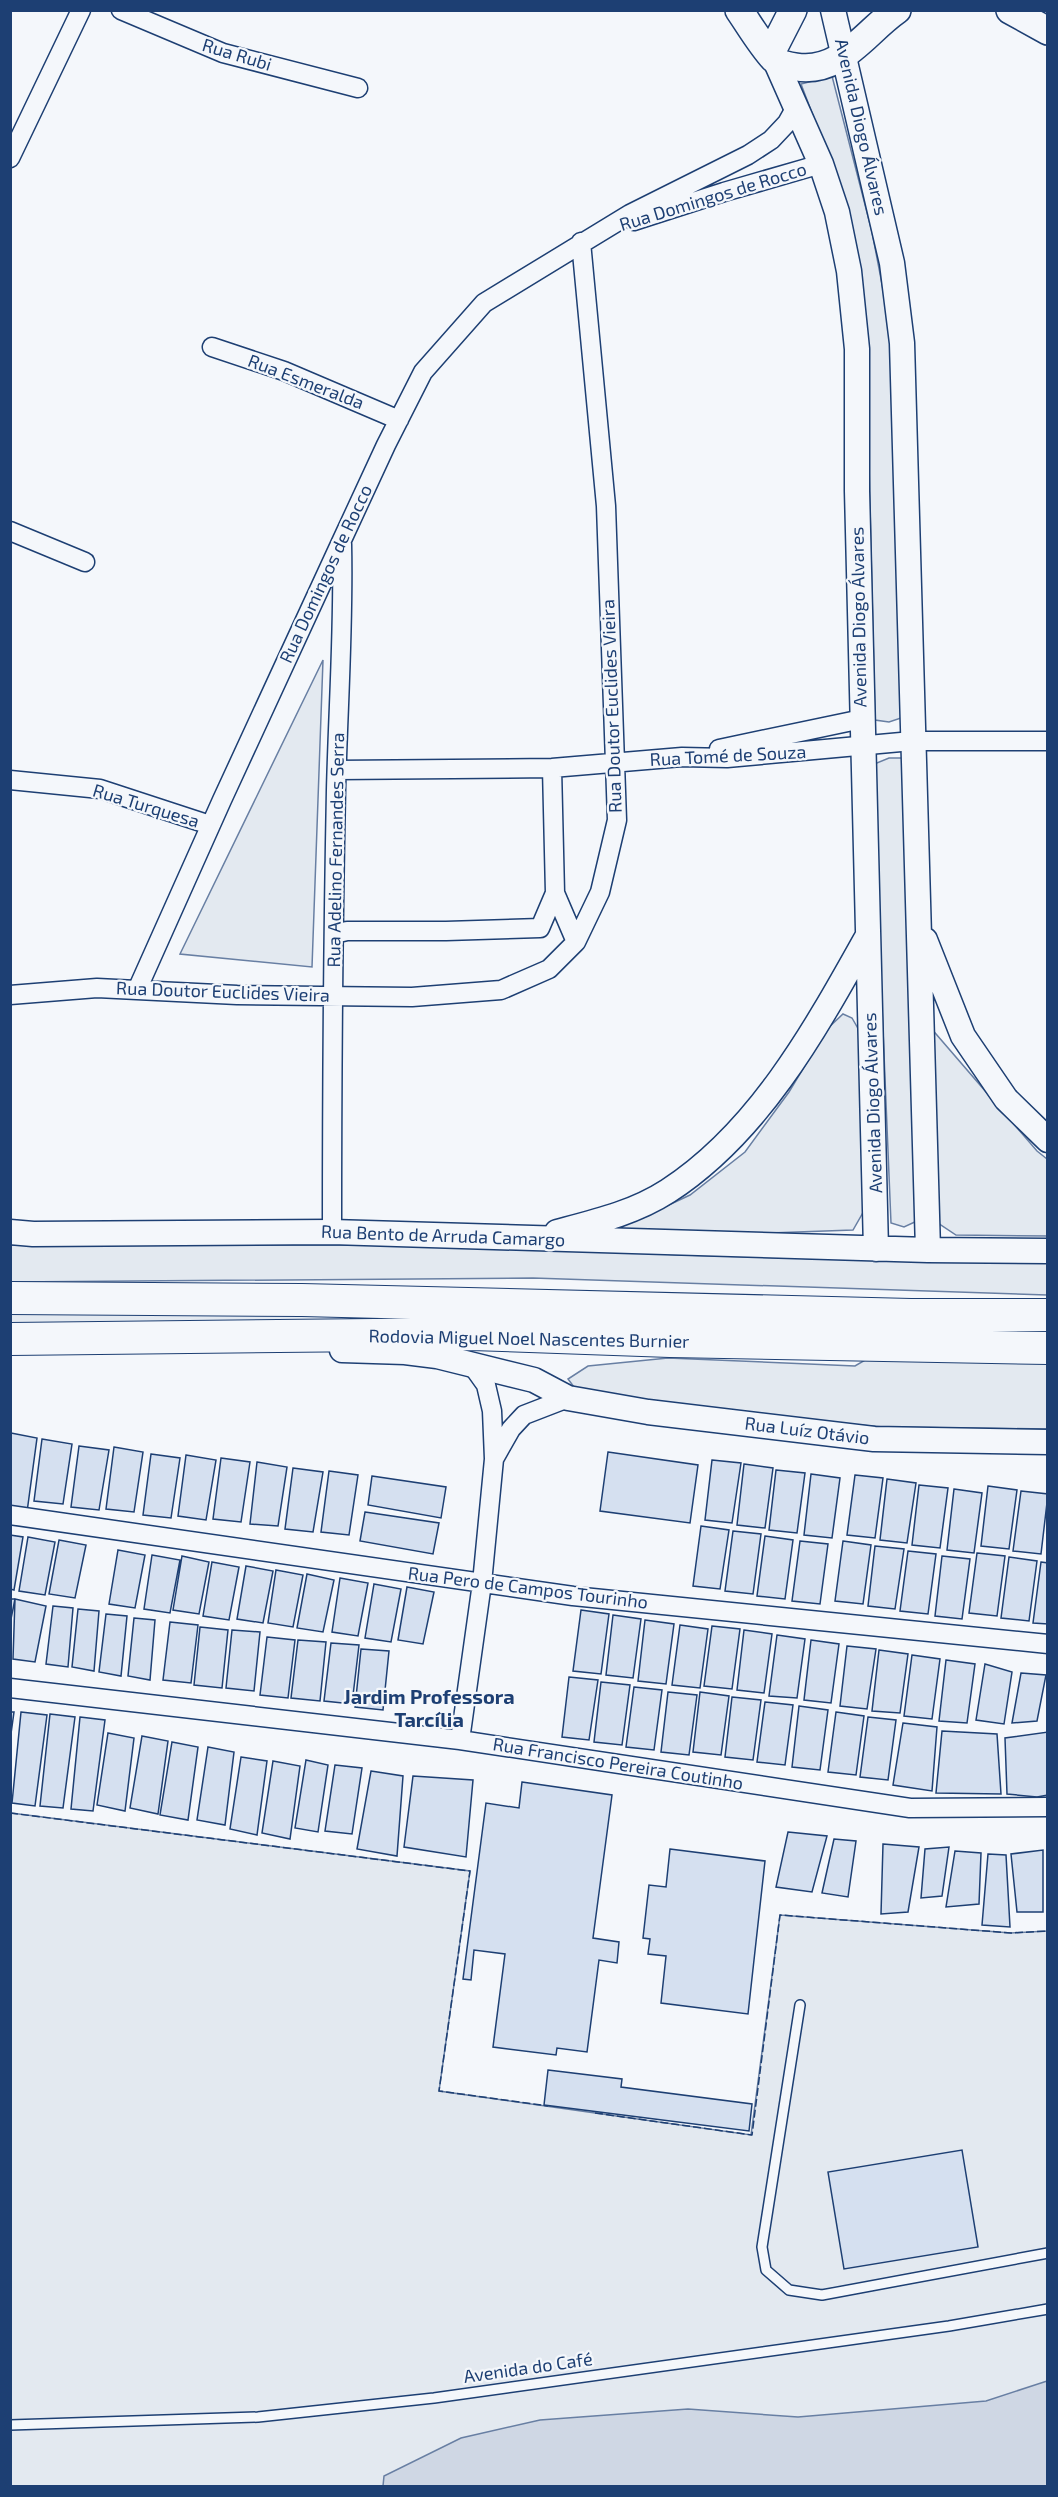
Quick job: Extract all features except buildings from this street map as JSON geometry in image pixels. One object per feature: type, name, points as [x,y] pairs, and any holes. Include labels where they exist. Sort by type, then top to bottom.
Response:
[{"type":"highway","name":"Rodovia Miguel Noel Nascentes Burnier","points":[[14,1297],[302,1300],[911,1315],[1047,1315]]},
{"type":"highway","name":"Rodovia Miguel Noel Nascentes Burnier","points":[[10,1339],[472,1334],[670,1341],[1047,1348]]},
{"type":"main road","name":"Avenida Diogo Álvares","points":[[739,10],[773,56]]},
{"type":"main road","points":[[793,10],[773,56],[789,66],[810,68],[831,63],[843,56],[897,10]]},
{"type":"main road","points":[[1010,10],[1047,31]]},
{"type":"street","points":[[10,158],[81,10]]},
{"type":"street","name":"Rua Rubi","points":[[121,10],[223,53],[358,88]]},
{"type":"street","name":"Avenida Diogo Álvares","points":[[833,10],[892,263],[902,343],[928,1250]]},
{"type":"street","name":"Avenida Diogo Álvares","points":[[773,56],[821,165],[837,212],[849,271],[857,349],[857,491],[876,1249]]},
{"type":"street","name":"Rua Domingos de Rocco","points":[[137,990],[210,825],[342,540],[423,372],[484,303],[581,242],[658,199],[748,155],[771,140],[787,123],[796,107]]},
{"type":"street","name":"Rua Domingos de Rocco","points":[[604,230],[724,192],[821,165]]},
{"type":"street","name":"Rua Doutor Euclides Vieira","points":[[10,995],[97,988],[237,995],[412,997],[501,990],[549,969],[576,942],[600,892],[617,820],[606,506],[581,242]]},
{"type":"street","name":"Rua Esmeralda","points":[[212,347],[284,371],[399,420]]},
{"type":"street","points":[[10,531],[85,562]]},
{"type":"street","name":"Rua Adelino Fernandes Serra","points":[[332,1232],[333,996],[337,770],[343,608],[342,540]]},
{"type":"street","points":[[682,757],[862,719]]},
{"type":"street","name":"Rua Tomé de Souza","points":[[337,770],[552,768],[682,757],[727,758],[912,741],[1047,741]]},
{"type":"street","points":[[552,768],[555,893],[576,942]]},
{"type":"street","name":"Rua Turquesa","points":[[10,780],[100,789],[210,825]]},
{"type":"street","points":[[334,934],[540,928],[555,893]]},
{"type":"street","points":[[920,926],[963,1036],[1006,1099],[1047,1140]]},
{"type":"street","points":[[535,1238],[614,1217],[667,1191],[711,1158],[757,1110],[801,1049],[867,938]]},
{"type":"street","name":"Rua Bento de Arruda Camargo","points":[[10,1233],[332,1232],[609,1242],[1047,1251]]},
{"type":"street","name":"Rua Luíz Otávio","points":[[263,1337],[324,1349],[405,1352],[437,1356],[534,1380],[568,1398],[648,1412],[874,1439],[1047,1442]]},
{"type":"street","points":[[460,1740],[482,1583],[494,1459],[492,1411],[486,1384],[471,1364]]},
{"type":"street","points":[[494,1459],[511,1429],[524,1415],[568,1398]]},
{"type":"street","name":"Rua Pero de Campos Tourinho","points":[[10,1515],[573,1596],[1047,1644]]},
{"type":"street","name":"Rua Francisco Pereira Coutinho","points":[[10,1688],[460,1740],[910,1808],[1047,1807]]},
{"type":"lane","points":[[800,2005],[762,2247],[766,2270],[789,2290],[822,2295],[1047,2253]]},
{"type":"lane","name":"Avenida do Café","points":[[10,2425],[258,2417],[434,2398],[948,2326],[1047,2309]]},
{"type":"shaded area","points":[[832,76],[872,232],[891,331],[904,717],[889,722],[875,720],[868,420],[843,195],[801,84]]},
{"type":"shaded area","points":[[323,660],[312,967],[180,954]]},
{"type":"shaded area","points":[[889,758],[905,758],[917,1221],[904,1227],[891,1223],[872,765]]},
{"type":"shaded area","points":[[843,1014],[852,1018],[860,1032],[869,1202],[853,1230],[714,1235],[583,1236],[643,1217],[690,1195],[745,1152],[789,1092],[827,1029]]},
{"type":"shaded area","points":[[930,1027],[1037,1151],[1047,1159],[1047,1236],[956,1235],[935,1221]]},
{"type":"shaded area","points":[[10,1245],[468,1245],[683,1255],[868,1260],[1047,1260],[1047,1295],[533,1278],[11,1282]]},
{"type":"shaded area","points":[[10,1308],[1047,1327],[1048,1339],[11,1326]]},
{"type":"shaded area","points":[[872,1356],[1047,1359],[1047,1429],[884,1427],[757,1417],[577,1391],[568,1379],[588,1366],[668,1358],[855,1366]]},
{"type":"shaded area","points":[[11,1813],[470,1871],[439,2091],[751,2135],[780,1915],[1011,1933],[1047,1931],[1047,2486],[11,2486]]},
{"type":"shaded area","points":[[1047,2381],[1047,2486],[383,2486],[384,2476],[461,2438],[540,2420],[688,2409],[798,2417],[986,2401]]},
{"type":"fence","points":[[10,1813],[470,1871],[439,2091],[548,2106]]},
{"type":"fence","points":[[595,2113],[752,2135],[780,1915],[1011,1933],[1048,1931]]},
{"type":"district","name":"Jardim Professora Tarcília","points":[[429,1708]]}]
